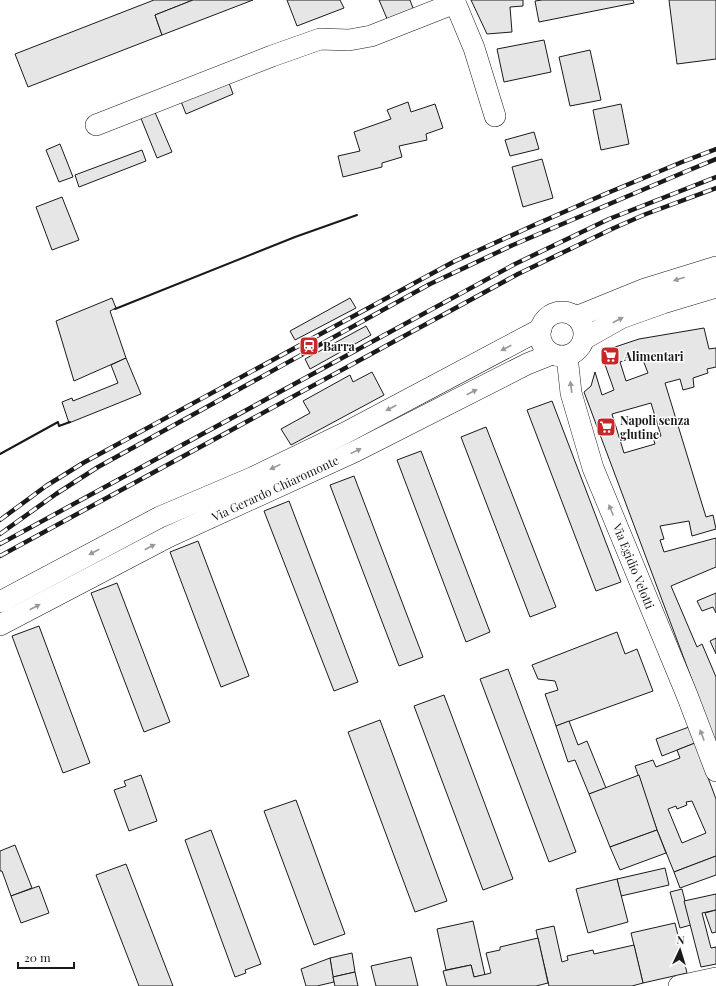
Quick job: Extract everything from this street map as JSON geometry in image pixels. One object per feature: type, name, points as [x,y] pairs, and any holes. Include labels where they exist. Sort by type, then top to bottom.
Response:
[{"type":"street","points":[[96,125],[272,56],[320,39],[349,40],[371,36],[454,2],[474,48],[495,116]]},
{"type":"street","points":[[576,317],[645,289],[716,267]]},
{"type":"street","points":[[584,339],[621,318],[663,303],[716,287]]},
{"type":"street","points":[[563,312],[576,317],[582,323],[584,331],[584,339],[578,350],[573,354],[559,355],[547,350],[541,341],[543,322],[555,313],[563,312]]},
{"type":"street","name":"Via Gerardo Chiaromonte","points":[[0,602],[160,517],[254,477],[345,433],[541,330]]},
{"type":"street","name":"Via Gerardo Chiaromonte","points":[[0,625],[168,537],[356,451],[527,364],[559,355]]},
{"type":"street","name":"Via Egidio Velotti","points":[[559,355],[593,468],[687,695],[716,771]]},
{"type":"street","points":[[679,986],[716,978]]},
{"type":"building","points":[[154,0],[193,0],[155,15],[162,35],[28,87],[15,54]]},
{"type":"building","points":[[193,0],[253,0],[162,35],[155,15]]},
{"type":"building","points":[[287,0],[340,0],[344,8],[297,26]]},
{"type":"building","points":[[379,0],[410,0],[414,11],[388,21]]},
{"type":"building","points":[[471,0],[523,0],[523,6],[510,7],[512,32],[487,34]]},
{"type":"building","points":[[633,0],[634,3],[539,22],[535,1]]},
{"type":"building","points":[[669,0],[716,0],[716,59],[677,64]]},
{"type":"building","points":[[544,40],[551,72],[504,82],[497,49]]},
{"type":"building","points":[[590,50],[601,100],[570,106],[559,57]]},
{"type":"building","points":[[228,80],[233,94],[186,114],[180,99]]},
{"type":"building","points":[[408,102],[411,112],[435,104],[443,128],[426,134],[427,140],[399,146],[402,157],[382,163],[382,167],[343,177],[338,156],[360,151],[354,132],[391,119],[387,110]]},
{"type":"building","points":[[621,104],[629,144],[601,150],[593,110]]},
{"type":"building","points":[[154,110],[172,152],[157,158],[140,116]]},
{"type":"building","points":[[534,132],[539,149],[510,156],[505,140]]},
{"type":"building","points":[[60,144],[73,177],[59,182],[46,150]]},
{"type":"building","points":[[142,150],[146,161],[79,187],[75,175]]},
{"type":"building","points":[[542,159],[553,198],[523,207],[512,167]]},
{"type":"building","points":[[62,197],[79,240],[52,250],[36,207]]},
{"type":"building","points":[[112,298],[116,308],[110,311],[126,358],[74,381],[56,321]]},
{"type":"building","points":[[350,298],[356,308],[295,340],[290,331]]},
{"type":"building","points":[[366,326],[371,335],[310,369],[305,359]]},
{"type":"building","points":[[704,328],[709,349],[716,348],[716,367],[707,369],[708,373],[693,378],[694,387],[683,390],[680,379],[665,383],[706,517],[713,515],[716,529],[692,536],[689,521],[660,526],[664,539],[660,540],[664,552],[716,538],[716,567],[671,586],[697,647],[702,644],[716,677],[716,744],[584,392],[591,386],[595,372],[602,395],[614,390],[603,359],[615,347],[639,339]],"holes":[[[641,355],[648,373],[626,381],[620,362]],[[651,403],[661,436],[653,438],[655,444],[624,453],[612,414]]]},
{"type":"building","points":[[126,358],[141,394],[69,423],[62,402],[72,398],[73,401],[118,383],[111,365]]},
{"type":"building","points":[[372,372],[384,395],[291,445],[281,429],[310,413],[303,401],[350,375],[353,382]]},
{"type":"building","points":[[552,401],[621,582],[596,591],[527,410]]},
{"type":"building","points":[[486,427],[556,607],[530,617],[461,437]]},
{"type":"building","points":[[421,451],[490,632],[466,642],[397,460]]},
{"type":"building","points":[[354,476],[423,657],[399,666],[330,485]]},
{"type":"building","points":[[289,501],[358,682],[334,691],[264,511]]},
{"type":"building","points":[[198,541],[249,676],[221,687],[170,552]]},
{"type":"building","points":[[117,583],[170,722],[144,732],[91,593]]},
{"type":"building","points":[[716,593],[716,613],[713,607],[702,611],[697,601]]},
{"type":"building","points":[[39,626],[90,763],[63,773],[12,636]]},
{"type":"building","points":[[617,632],[625,654],[637,649],[653,691],[556,726],[545,694],[558,690],[555,681],[538,679],[532,665]]},
{"type":"building","points":[[716,638],[716,654],[710,641]]},
{"type":"building","points":[[508,669],[576,852],[549,862],[480,679]]},
{"type":"building","points":[[444,695],[513,879],[483,890],[414,706]]},
{"type":"building","points":[[380,720],[447,901],[415,912],[348,732]]},
{"type":"building","points":[[569,721],[578,745],[587,741],[606,788],[589,794],[575,760],[568,762],[556,726]]},
{"type":"building","points":[[689,727],[695,743],[662,756],[656,739]]},
{"type":"building","points":[[695,743],[716,799],[716,856],[674,872],[657,830],[635,766],[653,760],[656,767],[680,758],[677,750]],"holes":[[[692,801],[706,833],[682,843],[668,809],[676,806],[677,809],[687,805],[686,802]]]},
{"type":"building","points":[[141,775],[157,821],[129,831],[114,790],[126,786],[124,781]]},
{"type":"building","points":[[639,775],[657,830],[610,847],[589,794]]},
{"type":"building","points":[[296,800],[345,934],[314,945],[264,811]]},
{"type":"building","points":[[211,830],[261,964],[245,970],[246,973],[235,977],[185,840]]},
{"type":"building","points":[[657,830],[666,853],[620,870],[610,847]]},
{"type":"building","points":[[15,845],[32,888],[11,896],[2,871],[0,871],[0,851]]},
{"type":"building","points":[[716,856],[716,875],[680,888],[674,872]]},
{"type":"building","points":[[126,864],[173,986],[139,986],[96,875]]},
{"type":"building","points":[[665,868],[669,885],[621,896],[617,879]]},
{"type":"building","points":[[617,879],[628,922],[588,933],[576,889]]},
{"type":"building","points":[[39,886],[49,913],[21,923],[11,896]]},
{"type":"building","points":[[682,889],[691,925],[680,928],[670,892]]},
{"type":"building","points":[[716,894],[716,910],[702,913],[711,948],[716,947],[716,964],[701,967],[684,901]]},
{"type":"building","points":[[716,910],[716,932],[712,933],[705,913]]},
{"type":"building","points":[[473,921],[485,975],[474,977],[471,965],[446,970],[437,929]]},
{"type":"building","points":[[675,923],[687,973],[643,983],[631,933]]},
{"type":"building","points":[[554,926],[562,962],[568,960],[567,956],[593,950],[594,954],[634,945],[643,983],[632,986],[549,986],[536,930]]},
{"type":"building","points":[[538,938],[548,983],[536,986],[447,986],[443,971],[471,965],[474,977],[491,973],[486,953],[500,950],[500,947]]},
{"type":"building","points":[[352,953],[355,972],[333,977],[330,958]]},
{"type":"building","points":[[411,957],[418,986],[376,986],[371,966]]},
{"type":"building","points":[[330,958],[334,982],[317,986],[306,986],[301,969]]},
{"type":"building","points":[[355,972],[358,986],[335,986],[333,977]]},
{"type":"railway","points":[[0,520],[46,486],[83,463],[455,261],[605,194],[716,149]]},
{"type":"railway","points":[[0,534],[56,494],[98,467],[430,284],[513,245],[716,159]]},
{"type":"railway","points":[[0,544],[515,264],[609,219],[716,177]]},
{"type":"railway","points":[[0,556],[518,274],[646,214],[716,188]]},
{"type":"wall","points":[[115,309],[295,237],[357,215]]},
{"type":"wall","points":[[0,454],[58,422],[59,426],[70,422]]},
{"type":"place","name":"Barra","points":[[309,346]]},
{"type":"place","name":"Alimentari","points":[[610,356]]},
{"type":"place","name":"Napoli senza glutine","points":[[606,427]]}]
